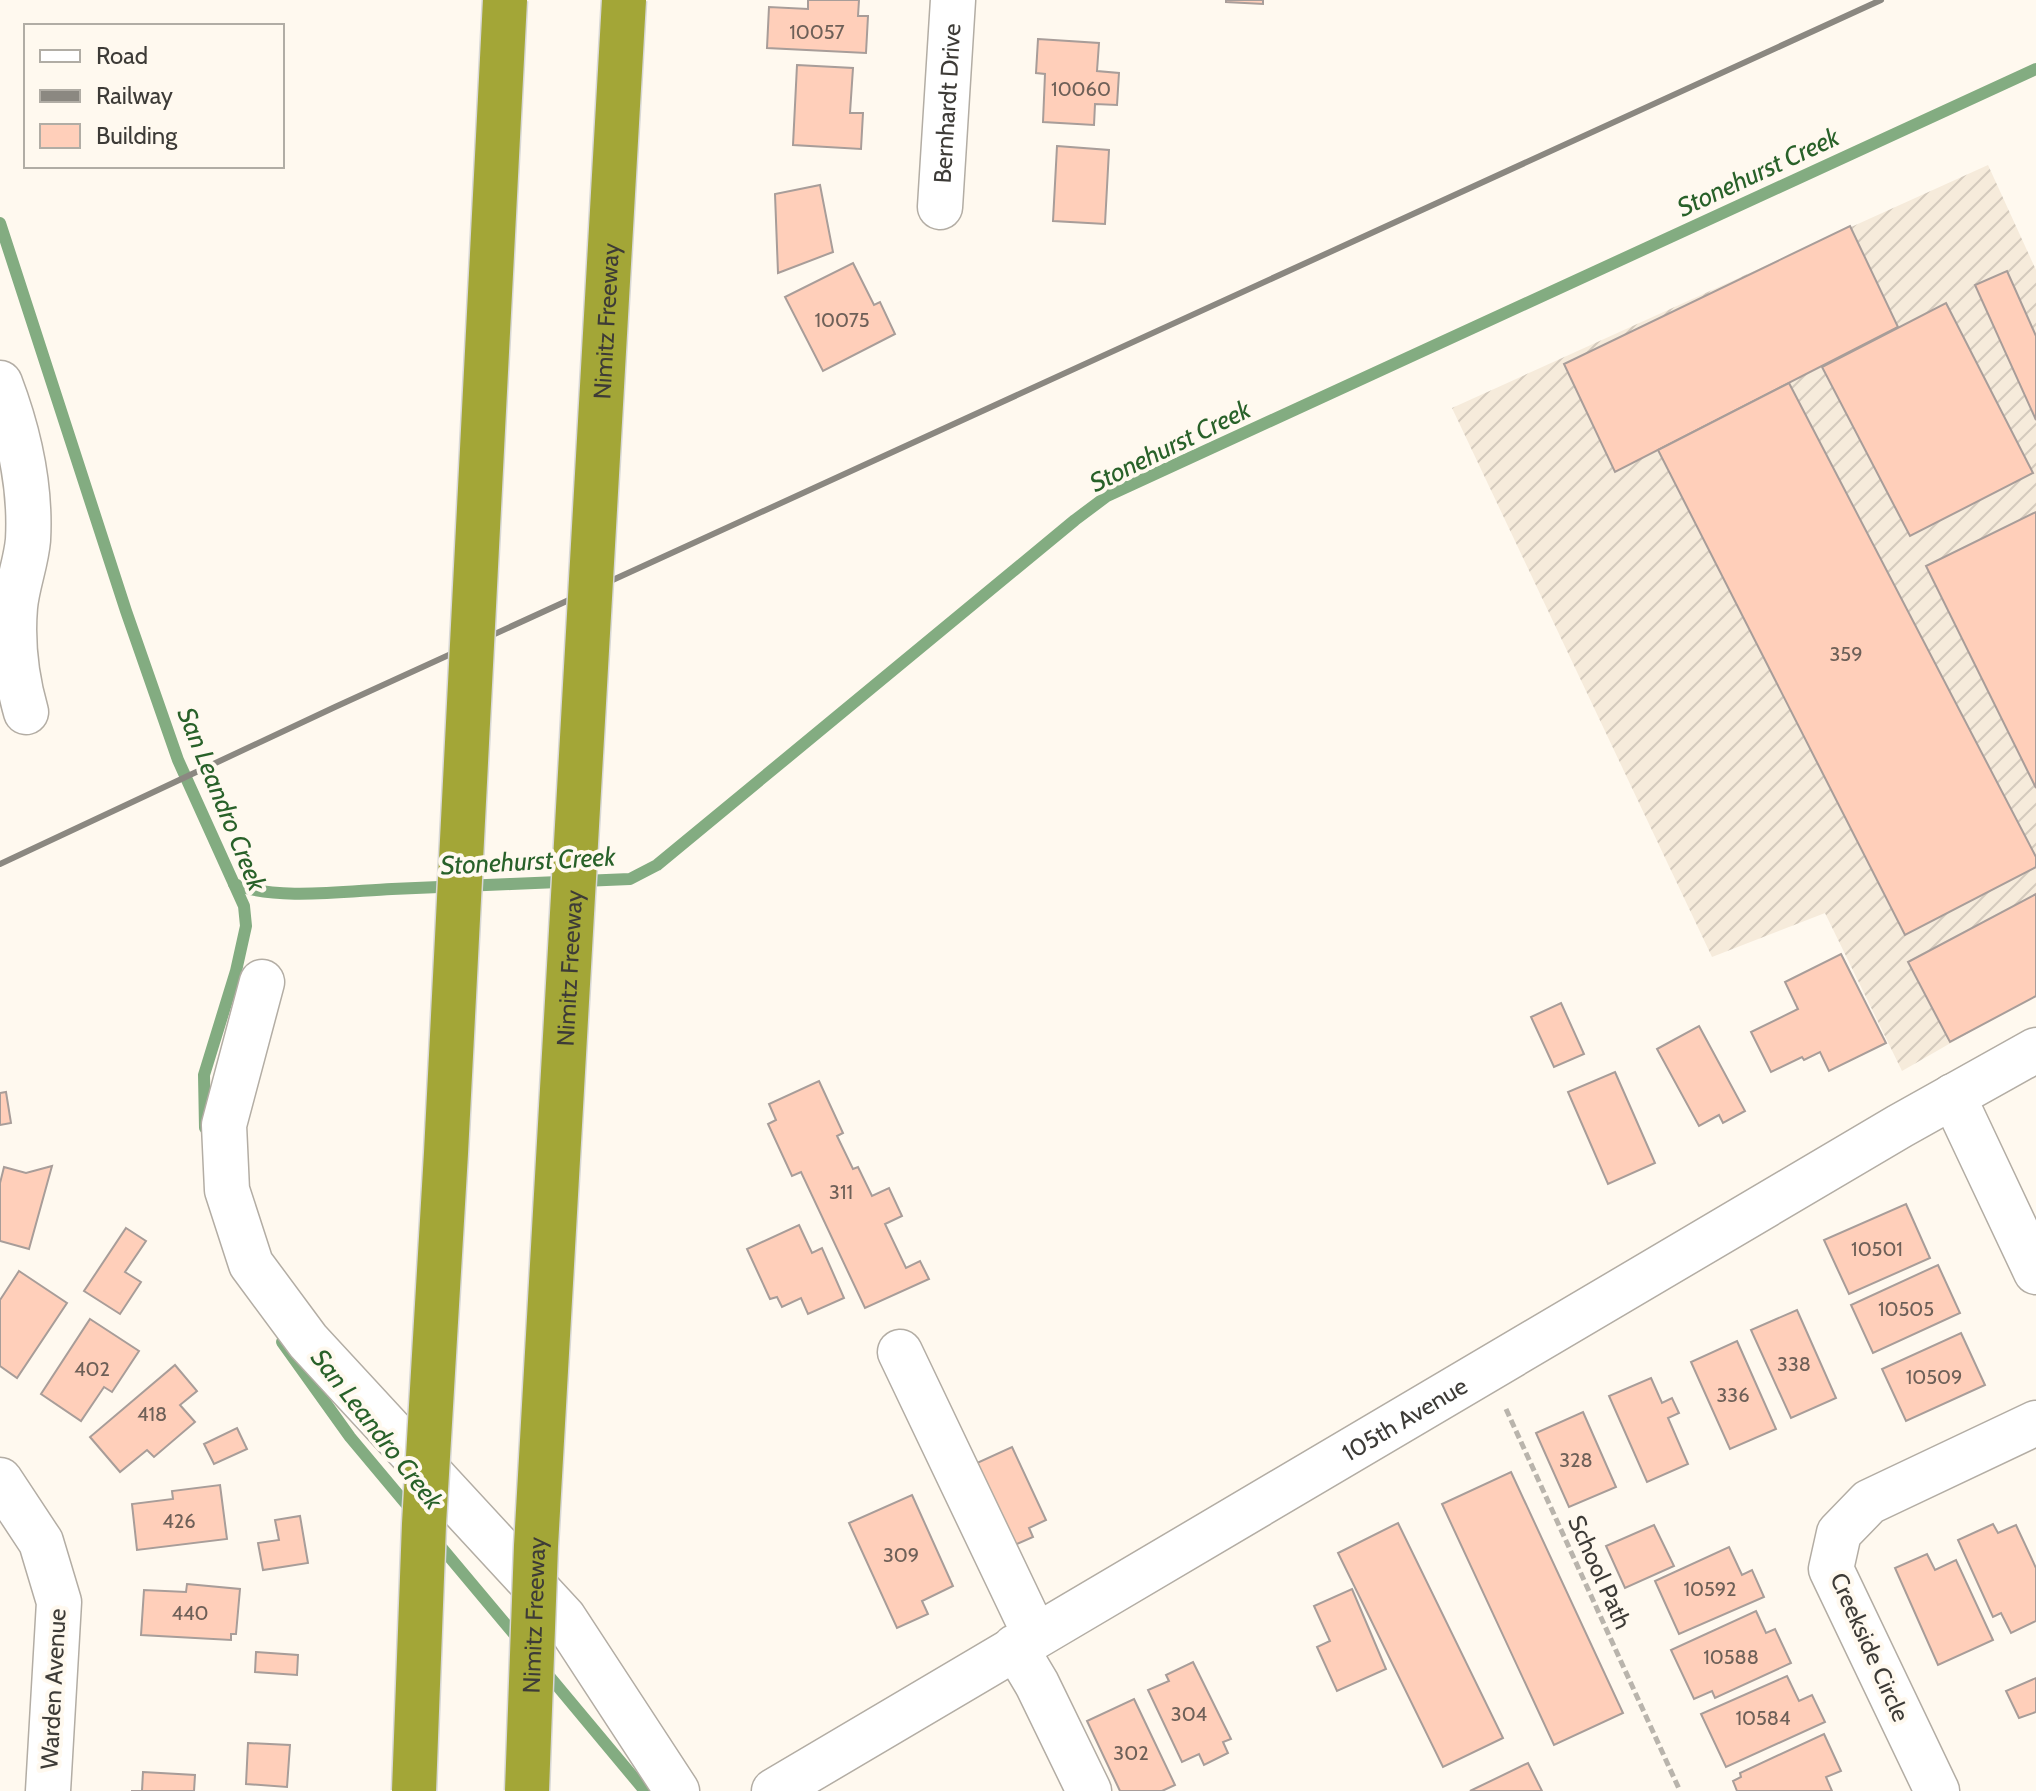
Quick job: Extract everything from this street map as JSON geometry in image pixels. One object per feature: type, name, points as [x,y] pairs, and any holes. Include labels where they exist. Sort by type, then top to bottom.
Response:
[{"type":"highway","points":[[414,1791],[424,1524],[505,0]]},
{"type":"highway","name":"Nimitz Freeway","points":[[527,1791],[537,1515],[624,0]]},
{"type":"street","name":"Bernhardt Drive","points":[[940,207],[953,0]]},
{"type":"street","points":[[0,383],[11,413],[27,481],[28,542],[15,607],[15,675],[26,712]]},
{"type":"street","points":[[262,982],[224,1125],[227,1190],[251,1264],[308,1341],[564,1618],[677,1791]]},
{"type":"street","name":"105th Avenue","points":[[774,1791],[1488,1368],[2036,1050]]},
{"type":"street","points":[[1953,1096],[2036,1272]]},
{"type":"street","points":[[900,1352],[1025,1641],[1037,1684],[1089,1791]]},
{"type":"street","name":"Creekside Circle","points":[[1937,1791],[1831,1569],[1839,1533],[1869,1502],[2036,1423]]},
{"type":"street","name":"Warden Avenue","points":[[0,1480],[41,1542],[59,1602],[48,1791]]},
{"type":"path","name":"School Path","points":[[1488,1368],[1680,1791]]},
{"type":"shaded area","points":[[1988,165],[2036,270],[2036,994],[1902,1071],[1825,913],[1712,957],[1452,408]]},
{"type":"building","points":[[808,0],[859,0],[858,16],[868,16],[866,53],[767,48],[769,7],[808,9]]},
{"type":"building","points":[[1263,0],[1263,4],[1226,2]]},
{"type":"building","points":[[1038,39],[1099,43],[1097,71],[1119,73],[1117,105],[1095,104],[1094,125],[1043,122],[1045,74],[1036,73]]},
{"type":"building","points":[[797,65],[853,68],[850,113],[863,113],[861,149],[793,145]]},
{"type":"building","points":[[1057,146],[1109,150],[1105,224],[1053,221]]},
{"type":"building","points":[[820,185],[833,252],[778,273],[775,194]]},
{"type":"building","points":[[1850,226],[1898,327],[1615,472],[1564,364]]},
{"type":"building","points":[[853,263],[874,305],[880,302],[895,334],[823,371],[785,297]]},
{"type":"building","points":[[2007,271],[2036,336],[2036,420],[1975,285]]},
{"type":"building","points":[[1946,303],[2033,473],[1910,536],[1822,367]]},
{"type":"building","points":[[1789,383],[2036,857],[2036,867],[1905,935],[1658,450]]},
{"type":"building","points":[[2036,512],[2036,788],[1926,566]]},
{"type":"building","points":[[2036,894],[2036,996],[1950,1042],[1908,962]]},
{"type":"building","points":[[1841,954],[1886,1043],[1829,1071],[1820,1052],[1771,1072],[1751,1032],[1798,1009],[1785,982]]},
{"type":"building","points":[[1561,1003],[1584,1054],[1554,1067],[1531,1017]]},
{"type":"building","points":[[1699,1026],[1745,1111],[1723,1123],[1719,1115],[1699,1126],[1657,1049]]},
{"type":"building","points":[[1615,1072],[1655,1163],[1608,1184],[1568,1092]]},
{"type":"building","points":[[819,1081],[843,1133],[837,1136],[853,1169],[858,1167],[872,1196],[889,1188],[902,1216],[885,1224],[906,1268],[920,1261],[929,1279],[865,1308],[801,1172],[792,1176],[768,1124],[776,1120],[769,1104]]},
{"type":"building","points":[[6,1092],[11,1123],[0,1125],[0,1093]]},
{"type":"building","points":[[52,1166],[29,1249],[0,1241],[0,1183],[4,1167],[26,1173]]},
{"type":"building","points":[[1906,1204],[1930,1258],[1849,1294],[1824,1240]]},
{"type":"building","points":[[799,1225],[812,1253],[822,1248],[844,1298],[808,1314],[801,1298],[782,1307],[777,1297],[770,1299],[747,1249]]},
{"type":"building","points":[[126,1228],[146,1241],[125,1272],[141,1282],[120,1314],[84,1291]]},
{"type":"building","points":[[1938,1265],[1960,1313],[1873,1353],[1851,1305]]},
{"type":"building","points":[[19,1271],[67,1303],[17,1378],[0,1366],[0,1300]]},
{"type":"building","points":[[1797,1310],[1836,1398],[1791,1418],[1751,1330]]},
{"type":"building","points":[[90,1319],[139,1351],[112,1392],[104,1387],[81,1421],[41,1394]]},
{"type":"building","points":[[1961,1333],[1985,1385],[1906,1421],[1882,1369]]},
{"type":"building","points":[[1737,1341],[1776,1429],[1730,1449],[1691,1362]]},
{"type":"building","points":[[175,1365],[197,1391],[180,1405],[195,1422],[154,1457],[147,1450],[120,1472],[90,1437]]},
{"type":"building","points":[[1651,1378],[1662,1403],[1672,1398],[1679,1413],[1668,1418],[1688,1464],[1647,1482],[1609,1396]]},
{"type":"building","points":[[1583,1412],[1616,1487],[1569,1507],[1536,1433]]},
{"type":"building","points":[[237,1428],[247,1449],[214,1464],[204,1444]]},
{"type":"building","points":[[1012,1447],[1046,1520],[1029,1528],[1033,1537],[1003,1550],[966,1468]]},
{"type":"building","points":[[1511,1472],[1623,1713],[1554,1745],[1442,1504]]},
{"type":"building","points":[[220,1485],[227,1539],[137,1550],[132,1504],[173,1499],[172,1491]]},
{"type":"building","points":[[912,1495],[953,1586],[922,1601],[928,1614],[897,1628],[849,1523]]},
{"type":"building","points":[[300,1516],[308,1563],[263,1570],[258,1543],[279,1540],[275,1520]]},
{"type":"building","points":[[1398,1523],[1503,1738],[1443,1767],[1338,1553]]},
{"type":"building","points":[[1993,1524],[1998,1533],[2016,1525],[2036,1568],[2036,1621],[2011,1633],[2001,1613],[1993,1617],[1958,1540]]},
{"type":"building","points":[[1654,1525],[1674,1566],[1625,1588],[1606,1546]]},
{"type":"building","points":[[1729,1547],[1742,1575],[1752,1570],[1764,1597],[1679,1634],[1655,1581]]},
{"type":"building","points":[[1927,1554],[1935,1570],[1956,1560],[1993,1640],[1938,1665],[1895,1568]]},
{"type":"building","points":[[187,1584],[240,1589],[236,1634],[231,1634],[231,1640],[141,1635],[144,1590],[186,1592]]},
{"type":"building","points":[[1352,1589],[1386,1669],[1337,1691],[1317,1647],[1330,1641],[1314,1606]]},
{"type":"building","points":[[1756,1611],[1766,1633],[1775,1629],[1791,1663],[1715,1698],[1712,1691],[1694,1699],[1671,1650]]},
{"type":"building","points":[[256,1652],[298,1655],[297,1675],[255,1672]]},
{"type":"building","points":[[1193,1662],[1231,1739],[1223,1742],[1228,1753],[1204,1765],[1199,1754],[1182,1762],[1148,1690],[1169,1681],[1166,1675]]},
{"type":"building","points":[[1787,1676],[1799,1701],[1812,1695],[1825,1722],[1726,1767],[1701,1714]]},
{"type":"building","points":[[2036,1678],[2036,1712],[2019,1718],[2006,1691]]},
{"type":"building","points":[[1134,1699],[1175,1785],[1162,1791],[1120,1791],[1087,1721]]},
{"type":"building","points":[[1824,1734],[1841,1771],[1826,1777],[1832,1791],[1737,1791],[1733,1781],[1741,1777],[1740,1773]]},
{"type":"building","points":[[248,1743],[290,1745],[287,1787],[246,1784]]},
{"type":"building","points":[[1528,1763],[1542,1791],[1470,1791]]},
{"type":"building","points":[[143,1772],[195,1775],[194,1791],[142,1791]]},
{"type":"waterway","name":"Stonehurst Creek","points":[[234,884],[270,892],[312,894],[630,879],[657,865],[1107,496],[2036,69]]},
{"type":"waterway","name":"San Leandro Creek","points":[[0,223],[126,611],[178,760],[244,906],[246,926],[236,971],[204,1075],[205,1128]]},
{"type":"waterway","name":"San Leandro Creek","points":[[282,1342],[350,1437],[412,1511]]},
{"type":"waterway","name":"San Leandro Creek","points":[[436,1541],[519,1640]]},
{"type":"waterway","name":"San Leandro Creek","points":[[544,1670],[645,1791]]},
{"type":"railway","points":[[0,864],[335,707],[1881,0]]}]
